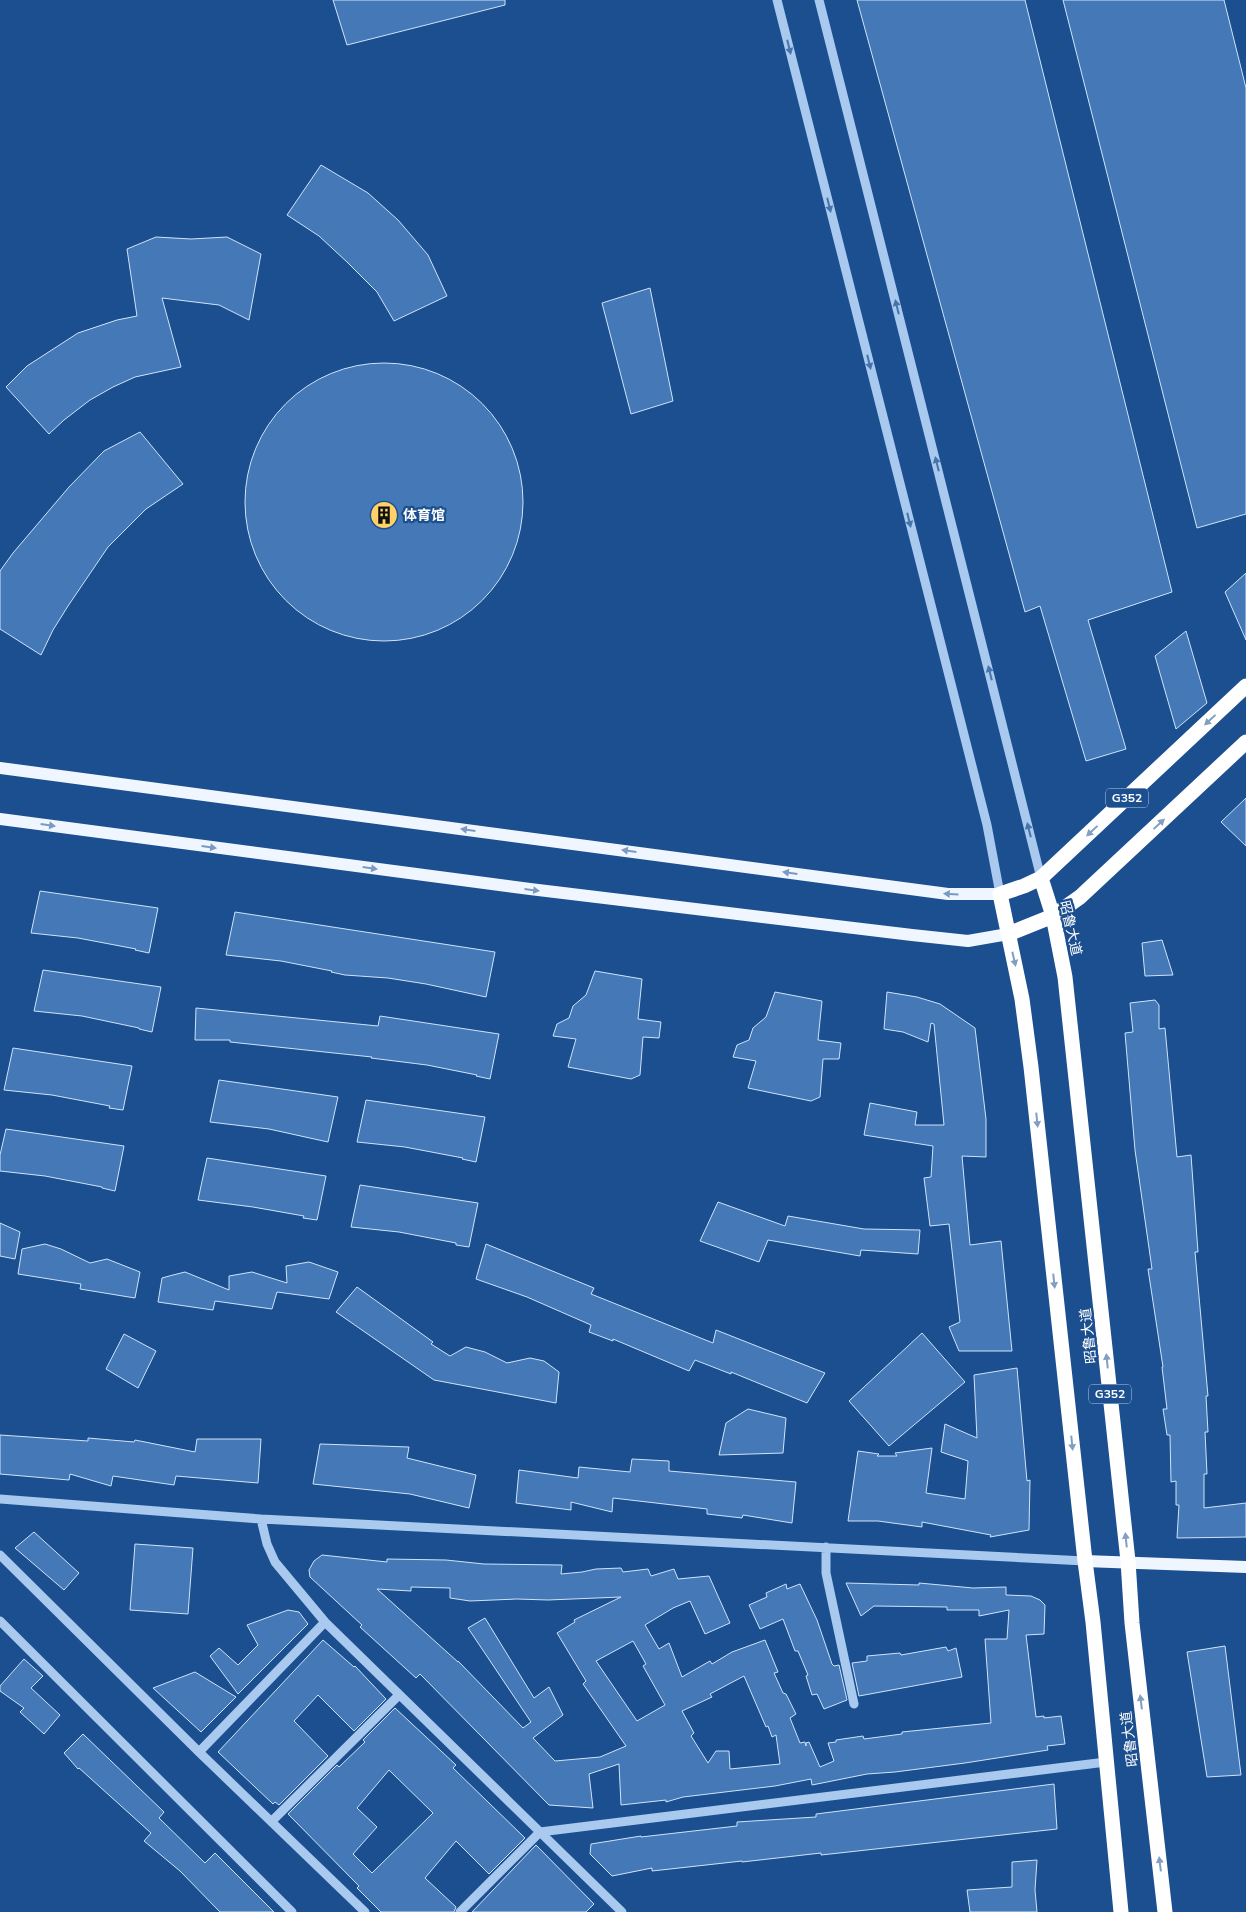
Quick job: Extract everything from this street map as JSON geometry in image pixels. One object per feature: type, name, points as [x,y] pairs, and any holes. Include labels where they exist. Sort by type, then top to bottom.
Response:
[{"type":"highway","name":"G352","points":[[1000,894],[1041,878],[1246,686]]},
{"type":"highway","name":"G352","points":[[1008,934],[1053,916],[1099,880],[1246,742]]},
{"type":"highway","name":"昭鲁大道","points":[[1041,878],[1053,916],[1065,977],[1073,1040],[1128,1562],[1132,1624],[1165,1912]]},
{"type":"highway","name":"昭鲁大道","points":[[1000,894],[1022,999],[1031,1067],[1085,1561],[1094,1622],[1121,1912]]},
{"type":"main road","points":[[0,768],[948,894],[1000,894]]},
{"type":"main road","points":[[0,819],[530,889],[902,934],[968,941],[1008,934]]},
{"type":"main road","points":[[1085,1561],[1246,1567]]},
{"type":"street","points":[[778,0],[987,824],[1000,894]]},
{"type":"street","points":[[819,0],[1041,878]]},
{"type":"street","points":[[0,1499],[261,1518],[1085,1561]]},
{"type":"street","points":[[261,1518],[267,1544],[275,1562],[325,1622],[622,1912]]},
{"type":"street","points":[[826,1547],[826,1573],[854,1704]]},
{"type":"street","points":[[0,1555],[199,1752],[365,1912]]},
{"type":"street","points":[[0,1621],[292,1912]]},
{"type":"street","points":[[199,1752],[325,1622]]},
{"type":"street","points":[[272,1821],[399,1695]]},
{"type":"street","points":[[460,1912],[540,1832],[1106,1762]]},
{"type":"building","points":[[333,0],[505,0],[505,5],[347,45]]},
{"type":"building","points":[[857,0],[1025,0],[1172,592],[1088,620],[1126,749],[1086,761],[1040,606],[1025,612]]},
{"type":"building","points":[[1063,0],[1224,0],[1246,88],[1246,514],[1197,528]]},
{"type":"building","points":[[321,165],[368,193],[398,220],[428,255],[447,296],[394,321],[377,292],[347,262],[319,236],[287,215]]},
{"type":"building","points":[[156,237],[191,239],[227,237],[261,254],[249,320],[219,305],[162,298],[181,367],[135,377],[113,387],[90,400],[49,434],[6,387],[27,366],[78,333],[117,320],[137,316],[127,249]]},
{"type":"building","points":[[650,288],[673,401],[631,414],[602,303]]},
{"type":"building","name":"体育馆","points":[[398,363],[437,373],[450,379],[472,394],[492,414],[507,436],[513,449],[521,475],[523,502],[521,529],[507,568],[492,590],[472,610],[450,625],[411,639],[370,641],[331,631],[318,625],[296,610],[276,590],[261,568],[247,529],[245,488],[255,449],[261,436],[276,414],[296,394],[318,379],[357,365]]},
{"type":"building","points":[[140,432],[183,484],[146,509],[108,547],[53,630],[41,655],[0,629],[0,571],[69,487],[104,451]]},
{"type":"building","points":[[1246,573],[1246,640],[1225,592]]},
{"type":"building","points":[[1186,631],[1207,703],[1176,729],[1155,656]]},
{"type":"building","points":[[1246,798],[1246,846],[1221,822]]},
{"type":"building","points":[[40,891],[158,908],[149,953],[78,938],[31,933]]},
{"type":"building","points":[[235,912],[495,952],[486,997],[426,984],[388,978],[345,975],[281,961],[226,955]]},
{"type":"building","points":[[1162,940],[1173,975],[1145,976],[1142,943]]},
{"type":"building","points":[[43,970],[161,987],[152,1032],[82,1016],[34,1011]]},
{"type":"building","points":[[595,971],[642,979],[638,1019],[661,1022],[659,1038],[643,1037],[640,1075],[631,1079],[568,1067],[576,1039],[553,1036],[557,1024],[569,1018],[573,1006],[586,995]]},
{"type":"building","points":[[775,992],[822,1001],[818,1040],[841,1043],[839,1059],[823,1059],[820,1097],[811,1101],[748,1088],[756,1061],[733,1057],[737,1045],[749,1040],[753,1028],[766,1017]]},
{"type":"building","points":[[887,992],[917,997],[940,1004],[975,1028],[986,1119],[986,1157],[962,1156],[970,1245],[1001,1241],[1012,1351],[959,1351],[949,1327],[960,1322],[949,1224],[930,1226],[924,1178],[931,1177],[933,1146],[864,1135],[870,1103],[917,1112],[915,1125],[944,1125],[934,1024],[931,1023],[928,1042],[903,1032],[884,1029]]},
{"type":"building","points":[[1155,1000],[1159,1005],[1159,1029],[1165,1028],[1177,1157],[1191,1155],[1198,1252],[1195,1252],[1208,1396],[1206,1396],[1208,1432],[1205,1432],[1207,1474],[1204,1474],[1204,1508],[1246,1503],[1246,1537],[1177,1538],[1179,1505],[1176,1505],[1176,1481],[1171,1482],[1170,1435],[1167,1435],[1163,1409],[1167,1409],[1163,1367],[1148,1269],[1152,1269],[1135,1150],[1125,1033],[1133,1032],[1130,1003]]},
{"type":"building","points":[[196,1008],[378,1026],[380,1016],[499,1034],[490,1079],[427,1065],[372,1057],[230,1042],[230,1040],[195,1040]]},
{"type":"building","points":[[13,1048],[132,1066],[123,1110],[52,1095],[4,1090]]},
{"type":"building","points":[[219,1080],[338,1097],[328,1142],[269,1129],[210,1122]]},
{"type":"building","points":[[366,1100],[485,1117],[476,1162],[405,1147],[357,1142]]},
{"type":"building","points":[[6,1129],[124,1146],[115,1191],[45,1176],[0,1171],[0,1155]]},
{"type":"building","points":[[207,1158],[326,1176],[317,1220],[253,1207],[198,1200]]},
{"type":"building","points":[[360,1185],[478,1203],[469,1247],[399,1232],[351,1227]]},
{"type":"building","points":[[718,1202],[785,1226],[788,1216],[864,1229],[920,1230],[918,1254],[861,1250],[860,1256],[768,1240],[759,1262],[700,1241]]},
{"type":"building","points":[[0,1223],[20,1232],[15,1259],[0,1256]]},
{"type":"building","points":[[45,1244],[61,1249],[90,1263],[107,1259],[140,1272],[135,1298],[80,1289],[81,1284],[18,1274],[22,1249]]},
{"type":"building","points":[[486,1244],[594,1288],[591,1294],[713,1343],[716,1330],[825,1373],[807,1403],[731,1372],[731,1374],[695,1360],[689,1371],[613,1339],[613,1341],[589,1332],[591,1325],[527,1297],[476,1279]]},
{"type":"building","points":[[309,1262],[338,1272],[329,1299],[277,1292],[272,1309],[215,1301],[213,1310],[158,1302],[162,1278],[173,1275],[185,1272],[229,1290],[229,1276],[252,1272],[287,1283],[286,1266]]},
{"type":"building","points":[[357,1287],[433,1342],[431,1344],[450,1356],[466,1347],[485,1352],[507,1363],[530,1358],[544,1361],[559,1372],[556,1403],[434,1380],[336,1312]]},
{"type":"building","points":[[922,1333],[965,1382],[889,1446],[849,1401]]},
{"type":"building","points":[[124,1334],[156,1351],[138,1388],[106,1369]]},
{"type":"building","points":[[1017,1368],[1027,1481],[1030,1480],[1029,1530],[990,1537],[991,1535],[922,1522],[922,1527],[878,1521],[848,1521],[858,1451],[879,1454],[877,1456],[897,1456],[895,1453],[932,1448],[926,1493],[965,1499],[968,1461],[941,1452],[945,1424],[977,1438],[974,1375]]},
{"type":"building","points":[[748,1409],[786,1418],[783,1453],[719,1455],[726,1423]]},
{"type":"building","points":[[0,1435],[88,1441],[88,1438],[134,1442],[135,1440],[195,1452],[197,1439],[261,1439],[258,1483],[176,1476],[174,1485],[113,1476],[111,1486],[70,1474],[69,1480],[0,1474]]},
{"type":"building","points":[[320,1444],[409,1447],[407,1458],[476,1475],[469,1508],[410,1494],[313,1484]]},
{"type":"building","points":[[632,1459],[669,1461],[669,1471],[796,1482],[792,1523],[743,1515],[742,1518],[707,1514],[707,1509],[613,1498],[612,1512],[571,1502],[571,1510],[516,1503],[519,1470],[578,1478],[579,1467],[630,1472]]},
{"type":"building","points":[[34,1532],[79,1573],[64,1590],[15,1548]]},
{"type":"building","points":[[135,1544],[193,1548],[188,1614],[130,1610]]},
{"type":"building","points":[[322,1555],[387,1562],[387,1559],[446,1560],[484,1564],[562,1565],[561,1574],[621,1568],[623,1572],[648,1569],[651,1576],[674,1569],[678,1579],[709,1576],[730,1623],[705,1634],[690,1601],[673,1608],[645,1625],[659,1649],[669,1643],[682,1677],[710,1661],[712,1664],[732,1652],[765,1640],[778,1672],[774,1673],[783,1693],[786,1694],[796,1714],[790,1718],[800,1743],[805,1742],[806,1746],[806,1743],[809,1742],[820,1767],[834,1761],[828,1743],[836,1742],[836,1740],[863,1736],[864,1739],[902,1734],[902,1732],[991,1723],[985,1639],[1007,1639],[1009,1610],[979,1616],[979,1610],[947,1610],[947,1607],[874,1606],[861,1616],[846,1583],[919,1585],[919,1583],[973,1588],[1006,1587],[1006,1595],[1031,1596],[1040,1600],[1045,1605],[1044,1634],[1026,1635],[1036,1717],[1061,1716],[1065,1744],[1047,1746],[1048,1750],[965,1763],[867,1774],[812,1785],[811,1779],[775,1786],[683,1797],[666,1802],[666,1800],[621,1805],[619,1764],[589,1774],[593,1808],[549,1805],[420,1674],[416,1678],[360,1627],[362,1625],[310,1577],[309,1570],[314,1561]],"holes":[[[411,1587],[450,1588],[450,1598],[470,1601],[621,1597],[574,1620],[575,1622],[557,1633],[586,1681],[583,1684],[626,1746],[600,1757],[555,1761],[533,1738],[563,1715],[549,1687],[534,1698],[485,1618],[468,1628],[531,1722],[523,1728],[458,1661],[377,1589],[411,1591]],[[633,1641],[646,1664],[643,1666],[665,1705],[637,1721],[596,1661]],[[744,1676],[766,1727],[768,1726],[772,1737],[776,1735],[780,1764],[730,1769],[729,1751],[716,1751],[708,1763],[691,1736],[694,1733],[682,1711],[712,1697],[710,1694]]]},
{"type":"building","points":[[786,1584],[787,1589],[800,1584],[817,1620],[832,1664],[834,1666],[839,1665],[847,1700],[824,1709],[817,1694],[812,1695],[806,1676],[808,1675],[798,1651],[795,1651],[783,1619],[760,1629],[749,1605],[767,1597],[766,1593]]},
{"type":"building","points":[[288,1610],[299,1612],[308,1624],[238,1694],[210,1656],[219,1648],[238,1665],[258,1645],[247,1625]]},
{"type":"building","points":[[323,1640],[355,1666],[386,1699],[354,1731],[318,1695],[294,1721],[328,1756],[279,1805],[275,1802],[273,1804],[218,1752]]},
{"type":"building","points":[[1225,1646],[1241,1775],[1207,1777],[1187,1652]]},
{"type":"building","points":[[946,1647],[948,1651],[956,1648],[962,1677],[859,1696],[852,1663],[867,1661],[867,1656],[900,1653],[901,1655]]},
{"type":"building","points":[[24,1659],[43,1676],[31,1688],[60,1715],[44,1734],[20,1712],[24,1708],[0,1691],[0,1686]]},
{"type":"building","points":[[195,1672],[236,1697],[201,1732],[153,1688]]},
{"type":"building","points":[[395,1708],[456,1765],[453,1768],[525,1838],[489,1874],[456,1841],[425,1878],[456,1907],[454,1912],[381,1912],[357,1888],[359,1886],[288,1814],[337,1765],[339,1767],[365,1742],[363,1740]],"holes":[[[389,1770],[433,1813],[372,1873],[353,1854],[377,1827],[357,1808]]]},
{"type":"building","points":[[83,1734],[164,1812],[159,1818],[205,1863],[215,1853],[274,1912],[220,1912],[180,1871],[144,1841],[151,1833],[78,1769],[64,1753]]},
{"type":"building","points":[[1054,1784],[1057,1829],[821,1855],[821,1853],[652,1871],[652,1868],[612,1876],[590,1854],[591,1844],[641,1836],[737,1826],[737,1822],[816,1817],[816,1814]]},
{"type":"building","points":[[536,1845],[594,1904],[586,1912],[472,1912]]},
{"type":"building","points":[[1037,1860],[1035,1890],[1037,1912],[970,1912],[967,1890],[1012,1887],[1012,1862]]},
{"type":"place","name":"体育馆","points":[[384,515]]}]
